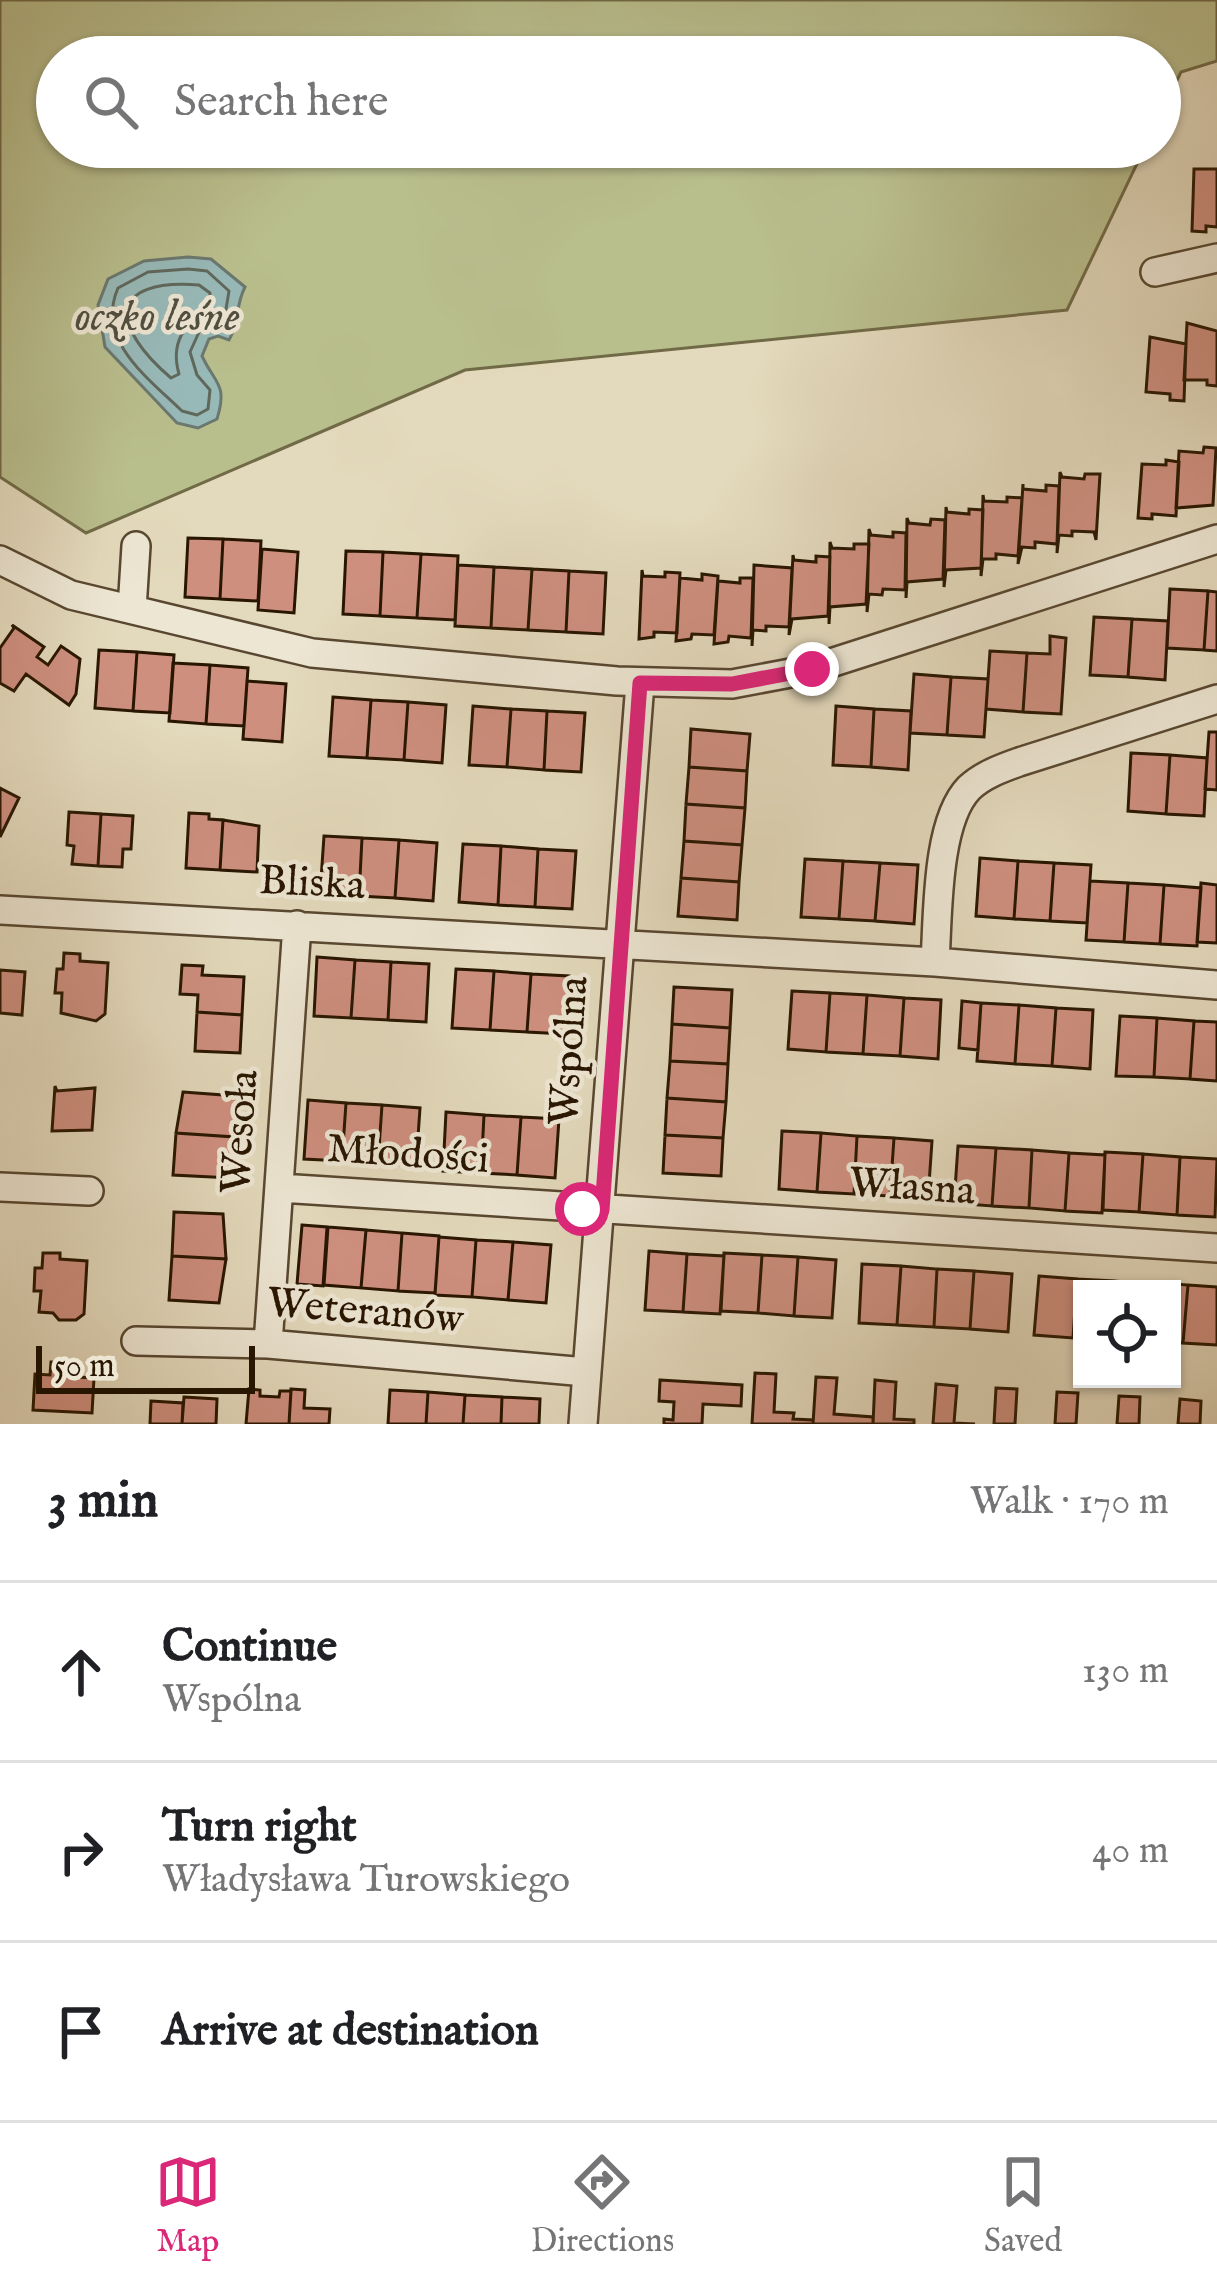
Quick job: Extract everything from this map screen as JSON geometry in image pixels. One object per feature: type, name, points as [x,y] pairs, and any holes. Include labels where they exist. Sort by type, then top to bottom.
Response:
[{"type":"street","points":[[1155,272],[1217,259]]},
{"type":"street","points":[[0,560],[71,595],[312,653],[640,683],[732,684],[812,669],[1217,539]]},
{"type":"street","points":[[132,609],[136,546]]},
{"type":"street","name":"Wspólna","points":[[583,1424],[640,683]]},
{"type":"street","points":[[935,962],[949,828],[970,787],[1019,762],[1217,699]]},
{"type":"street","name":"Bliska","points":[[0,910],[935,962],[1217,985]]},
{"type":"street","name":"Wesoła","points":[[268,1344],[296,926]]},
{"type":"street","points":[[0,1187],[89,1191]]},
{"type":"street","name":"Młodości","points":[[280,1188],[602,1210]]},
{"type":"street","name":"Własna","points":[[602,1210],[1217,1248]]},
{"type":"street","name":"Weteranów","points":[[136,1341],[268,1344],[586,1372]]},
{"type":"green space","points":[[0,0],[1217,0],[1217,61],[1181,72],[1181,36],[36,36],[36,168],[1135,168],[1067,310],[465,370],[86,533],[0,477]]},
{"type":"water","name":"oczko leśne","points":[[211,259],[245,287],[229,340],[209,339],[202,356],[221,398],[217,419],[198,428],[177,423],[105,347],[98,305],[108,279],[144,261]]},
{"type":"building","points":[[1194,169],[1217,169],[1217,227],[1206,226],[1206,232],[1192,231]]},
{"type":"building","points":[[1187,323],[1217,331],[1217,386],[1207,385],[1207,380],[1184,380]]},
{"type":"building","points":[[1150,337],[1186,344],[1184,401],[1146,392]]},
{"type":"building","points":[[1204,447],[1216,448],[1213,505],[1176,508],[1179,451],[1203,453]]},
{"type":"building","points":[[1166,460],[1179,462],[1176,516],[1138,518],[1142,464],[1166,465]]},
{"type":"building","points":[[1060,472],[1062,477],[1084,479],[1085,474],[1100,474],[1096,540],[1094,532],[1059,535],[1057,553]]},
{"type":"building","points":[[1023,484],[1023,489],[1046,491],[1046,485],[1059,486],[1057,544],[1035,542],[1035,548],[1022,547],[1018,564]]},
{"type":"building","points":[[983,495],[984,501],[1022,498],[1018,556],[996,554],[996,559],[983,559],[981,576]]},
{"type":"building","points":[[946,507],[947,512],[969,514],[969,509],[983,510],[981,568],[946,570],[944,587]]},
{"type":"building","points":[[907,518],[909,523],[930,525],[931,519],[945,520],[943,579],[907,582],[906,598]]},
{"type":"building","points":[[869,529],[871,535],[906,533],[905,590],[869,594],[867,612]]},
{"type":"building","points":[[188,538],[223,539],[220,599],[185,597]]},
{"type":"building","points":[[223,539],[261,541],[258,601],[220,599]]},
{"type":"building","points":[[830,542],[832,548],[869,544],[866,604],[830,607],[829,624]]},
{"type":"building","points":[[262,549],[298,552],[294,613],[258,610]]},
{"type":"building","points":[[346,551],[383,552],[380,616],[343,614]]},
{"type":"building","points":[[383,552],[421,554],[417,618],[380,616]]},
{"type":"building","points":[[421,554],[458,556],[455,620],[417,618]]},
{"type":"building","points":[[793,555],[794,560],[816,562],[816,556],[830,557],[828,616],[792,619],[789,635]]},
{"type":"building","points":[[458,565],[494,567],[491,628],[455,626]]},
{"type":"building","points":[[754,565],[792,568],[789,627],[753,630],[752,646]]},
{"type":"building","points":[[494,567],[532,569],[528,630],[491,628]]},
{"type":"building","points":[[532,569],[569,571],[566,632],[528,630]]},
{"type":"building","points":[[642,570],[643,576],[680,573],[677,633],[654,632],[654,637],[639,639]]},
{"type":"building","points":[[569,571],[606,573],[603,634],[566,632]]},
{"type":"building","points":[[702,574],[718,576],[714,635],[692,634],[691,639],[676,641],[680,578],[702,580]]},
{"type":"building","points":[[740,578],[753,578],[751,638],[729,636],[728,642],[714,644],[718,581],[740,583]]},
{"type":"building","points":[[1170,589],[1208,591],[1204,650],[1167,648]]},
{"type":"building","points":[[1208,591],[1217,592],[1217,651],[1204,650]]},
{"type":"building","points":[[1094,617],[1132,619],[1128,677],[1090,675]]},
{"type":"building","points":[[1132,619],[1168,621],[1165,680],[1128,677]]},
{"type":"building","points":[[12,625],[44,647],[37,657],[48,665],[61,646],[80,659],[76,694],[69,705],[26,674],[14,691],[0,683],[0,648]]},
{"type":"building","points":[[1050,636],[1066,638],[1061,714],[1023,712],[1027,653],[1050,654]]},
{"type":"building","points":[[99,650],[137,652],[133,711],[95,708]]},
{"type":"building","points":[[990,651],[1027,653],[1023,712],[986,709]]},
{"type":"building","points":[[137,652],[174,655],[170,713],[133,711]]},
{"type":"building","points":[[173,663],[210,665],[206,724],[169,721]]},
{"type":"building","points":[[210,665],[248,668],[244,726],[206,724]]},
{"type":"building","points":[[914,674],[951,677],[947,735],[910,733]]},
{"type":"building","points":[[951,677],[988,679],[984,737],[947,735]]},
{"type":"building","points":[[247,681],[286,684],[282,742],[243,739]]},
{"type":"building","points":[[333,697],[371,700],[367,758],[329,756]]},
{"type":"building","points":[[371,700],[408,702],[404,760],[367,758]]},
{"type":"building","points":[[408,702],[446,705],[442,763],[404,760]]},
{"type":"building","points":[[473,706],[511,709],[507,767],[469,765]]},
{"type":"building","points":[[836,706],[874,709],[871,767],[833,765]]},
{"type":"building","points":[[511,709],[547,711],[544,770],[507,767]]},
{"type":"building","points":[[874,709],[911,711],[908,770],[871,767]]},
{"type":"building","points":[[547,711],[585,713],[581,772],[544,770]]},
{"type":"building","points":[[691,729],[750,734],[747,771],[689,767]]},
{"type":"building","points":[[1209,732],[1217,732],[1217,790],[1205,789]]},
{"type":"building","points":[[1131,753],[1170,755],[1166,814],[1128,811]]},
{"type":"building","points":[[1170,755],[1207,758],[1204,816],[1166,814]]},
{"type":"building","points":[[689,767],[747,771],[745,808],[686,804]]},
{"type":"building","points":[[0,788],[19,798],[0,837]]},
{"type":"building","points":[[686,804],[745,808],[742,845],[684,841]]},
{"type":"building","points":[[69,812],[101,814],[98,866],[72,864],[74,846],[67,845]]},
{"type":"building","points":[[189,813],[223,820],[220,870],[186,868]]},
{"type":"building","points":[[101,814],[133,816],[131,849],[123,849],[122,867],[98,866]]},
{"type":"building","points":[[223,820],[259,826],[257,872],[220,870]]},
{"type":"building","points":[[324,836],[362,838],[359,896],[320,894]]},
{"type":"building","points":[[362,838],[399,840],[395,898],[359,896]]},
{"type":"building","points":[[399,840],[437,843],[433,901],[395,898]]},
{"type":"building","points":[[684,841],[742,845],[739,882],[681,878]]},
{"type":"building","points":[[463,844],[501,846],[498,905],[459,902]]},
{"type":"building","points":[[501,846],[538,849],[535,907],[498,905]]},
{"type":"building","points":[[538,849],[576,851],[572,909],[535,907]]},
{"type":"building","points":[[980,858],[1018,861],[1014,919],[976,916]]},
{"type":"building","points":[[805,859],[843,861],[839,919],[801,917]]},
{"type":"building","points":[[843,861],[880,863],[875,921],[839,919]]},
{"type":"building","points":[[1018,861],[1054,863],[1050,921],[1014,919]]},
{"type":"building","points":[[880,863],[918,865],[914,924],[875,921]]},
{"type":"building","points":[[1054,863],[1091,865],[1087,923],[1050,921]]},
{"type":"building","points":[[681,878],[739,882],[737,920],[678,916]]},
{"type":"building","points":[[1090,881],[1128,883],[1124,942],[1086,940]]},
{"type":"building","points":[[1128,883],[1164,885],[1160,944],[1124,942]]},
{"type":"building","points":[[1201,883],[1217,885],[1217,943],[1197,942]]},
{"type":"building","points":[[1164,885],[1201,888],[1197,946],[1160,944]]},
{"type":"building","points":[[64,953],[80,954],[80,961],[108,963],[105,1014],[96,1021],[61,1013],[62,993],[55,993]]},
{"type":"building","points":[[317,957],[355,960],[351,1018],[314,1016]]},
{"type":"building","points":[[355,960],[391,962],[388,1020],[351,1018]]},
{"type":"building","points":[[391,962],[429,964],[426,1022],[388,1020]]},
{"type":"building","points":[[182,965],[203,966],[202,975],[244,977],[242,1015],[197,1012],[198,995],[180,994]]},
{"type":"building","points":[[456,969],[494,971],[490,1030],[452,1028]]},
{"type":"building","points":[[0,970],[25,972],[22,1015],[0,1013]]},
{"type":"building","points":[[494,971],[531,974],[527,1032],[490,1030]]},
{"type":"building","points":[[531,974],[569,976],[565,1034],[527,1032]]},
{"type":"building","points":[[674,987],[732,990],[730,1028],[672,1024]]},
{"type":"building","points":[[792,991],[830,993],[826,1052],[788,1049]]},
{"type":"building","points":[[830,993],[867,995],[863,1054],[826,1052]]},
{"type":"building","points":[[867,995],[904,998],[900,1056],[863,1054]]},
{"type":"building","points":[[904,998],[941,1000],[938,1059],[900,1056]]},
{"type":"building","points":[[962,1001],[981,1003],[978,1050],[959,1048]]},
{"type":"building","points":[[981,1003],[1019,1005],[1015,1064],[977,1061]]},
{"type":"building","points":[[1019,1005],[1056,1008],[1052,1066],[1015,1064]]},
{"type":"building","points":[[1056,1008],[1093,1010],[1090,1069],[1052,1066]]},
{"type":"building","points":[[197,1012],[242,1015],[240,1053],[195,1051]]},
{"type":"building","points":[[1120,1016],[1157,1018],[1154,1077],[1116,1076]]},
{"type":"building","points":[[1157,1018],[1194,1021],[1190,1079],[1154,1077]]},
{"type":"building","points":[[1194,1021],[1217,1022],[1217,1081],[1190,1079]]},
{"type":"building","points":[[672,1024],[730,1028],[728,1064],[670,1061]]},
{"type":"building","points":[[670,1061],[728,1064],[726,1102],[667,1098]]},
{"type":"building","points":[[55,1086],[57,1091],[95,1088],[92,1130],[52,1131]]},
{"type":"building","points":[[183,1092],[236,1096],[234,1137],[176,1133]]},
{"type":"building","points":[[667,1098],[726,1102],[723,1138],[665,1135]]},
{"type":"building","points":[[308,1100],[346,1103],[342,1161],[304,1159]]},
{"type":"building","points":[[346,1103],[382,1105],[378,1163],[342,1161]]},
{"type":"building","points":[[382,1105],[420,1108],[416,1166],[378,1163]]},
{"type":"building","points":[[446,1112],[484,1115],[481,1173],[443,1171]]},
{"type":"building","points":[[484,1115],[521,1117],[517,1175],[481,1173]]},
{"type":"building","points":[[521,1117],[559,1119],[555,1178],[517,1175]]},
{"type":"building","points":[[782,1131],[821,1133],[817,1192],[779,1189]]},
{"type":"building","points":[[176,1133],[234,1137],[231,1178],[173,1175]]},
{"type":"building","points":[[821,1133],[857,1136],[854,1194],[817,1192]]},
{"type":"building","points":[[665,1135],[723,1138],[721,1176],[663,1173]]},
{"type":"building","points":[[857,1136],[894,1138],[890,1196],[854,1194]]},
{"type":"building","points":[[894,1138],[932,1141],[928,1199],[890,1196]]},
{"type":"building","points":[[958,1146],[996,1148],[992,1206],[954,1203]]},
{"type":"building","points":[[996,1148],[1032,1150],[1029,1208],[992,1206]]},
{"type":"building","points":[[1032,1150],[1069,1153],[1065,1211],[1029,1208]]},
{"type":"building","points":[[1105,1152],[1143,1154],[1139,1212],[1103,1210]]},
{"type":"building","points":[[1069,1153],[1105,1155],[1102,1213],[1065,1211]]},
{"type":"building","points":[[1143,1154],[1180,1157],[1177,1215],[1139,1212]]},
{"type":"building","points":[[1180,1157],[1217,1159],[1215,1217],[1177,1215]]},
{"type":"building","points":[[174,1212],[223,1214],[226,1259],[172,1256]]},
{"type":"building","points":[[302,1225],[327,1227],[323,1286],[297,1284]]},
{"type":"building","points":[[328,1227],[366,1230],[361,1288],[324,1285]]},
{"type":"building","points":[[366,1230],[402,1233],[398,1291],[361,1288]]},
{"type":"building","points":[[402,1233],[439,1236],[435,1293],[398,1291]]},
{"type":"building","points":[[439,1237],[476,1240],[472,1297],[435,1295]]},
{"type":"building","points":[[476,1240],[513,1242],[508,1300],[472,1297]]},
{"type":"building","points":[[513,1242],[551,1245],[546,1303],[508,1300]]},
{"type":"building","points":[[649,1251],[687,1254],[683,1312],[645,1310]]},
{"type":"building","points":[[43,1253],[87,1261],[84,1314],[76,1320],[39,1312],[41,1291],[34,1291],[35,1268],[42,1268]]},
{"type":"building","points":[[724,1253],[762,1255],[758,1313],[721,1311]]},
{"type":"building","points":[[687,1254],[724,1256],[720,1314],[683,1312]]},
{"type":"building","points":[[762,1255],[798,1257],[794,1316],[758,1313]]},
{"type":"building","points":[[172,1256],[226,1259],[219,1303],[169,1300]]},
{"type":"building","points":[[798,1257],[836,1260],[832,1318],[794,1316]]},
{"type":"building","points":[[862,1264],[901,1266],[897,1325],[859,1323]]},
{"type":"building","points":[[901,1266],[937,1269],[934,1327],[897,1325]]},
{"type":"building","points":[[937,1269],[974,1271],[970,1329],[934,1327]]},
{"type":"building","points":[[974,1271],[1012,1274],[1008,1332],[970,1329]]},
{"type":"building","points":[[1039,1276],[1077,1279],[1073,1280],[1073,1338],[1034,1335]]},
{"type":"building","points":[[1181,1284],[1188,1285],[1181,1343]]},
{"type":"building","points":[[1188,1285],[1217,1287],[1217,1345],[1183,1343]]},
{"type":"building","points":[[51,1362],[79,1364],[78,1377],[94,1378],[92,1413],[33,1410],[35,1374],[50,1375]]},
{"type":"building","points":[[755,1373],[776,1374],[774,1412],[794,1413],[793,1419],[813,1420],[813,1424],[752,1424]]},
{"type":"building","points":[[816,1377],[837,1378],[834,1414],[873,1417],[873,1424],[813,1424]]},
{"type":"building","points":[[660,1380],[742,1385],[741,1406],[703,1404],[702,1424],[664,1424],[664,1419],[673,1420],[674,1402],[659,1401]]},
{"type":"building","points":[[875,1380],[896,1382],[894,1419],[914,1420],[914,1424],[873,1424]]},
{"type":"building","points":[[936,1384],[957,1386],[954,1423],[975,1424],[933,1424]]},
{"type":"building","points":[[996,1388],[1017,1389],[1015,1424],[994,1424]]},
{"type":"building","points":[[249,1389],[260,1390],[260,1396],[279,1397],[280,1391],[291,1391],[289,1424],[246,1424]]},
{"type":"building","points":[[291,1389],[305,1390],[304,1408],[330,1409],[329,1424],[289,1424]]},
{"type":"building","points":[[390,1390],[428,1392],[426,1424],[388,1424]]},
{"type":"building","points":[[428,1392],[465,1395],[463,1424],[426,1424]]},
{"type":"building","points":[[1057,1392],[1078,1393],[1076,1424],[1055,1424]]},
{"type":"building","points":[[465,1395],[502,1397],[501,1424],[463,1424]]},
{"type":"building","points":[[1119,1396],[1140,1397],[1139,1424],[1117,1424]]},
{"type":"building","points":[[184,1397],[217,1399],[216,1424],[182,1424]]},
{"type":"building","points":[[502,1397],[540,1399],[539,1424],[501,1424]]},
{"type":"building","points":[[1180,1399],[1201,1401],[1200,1424],[1178,1424]]},
{"type":"building","points":[[151,1401],[183,1403],[182,1424],[150,1424]]},
{"type":"route","points":[[582,1209],[602,1210],[640,683],[732,684],[812,669]]}]
